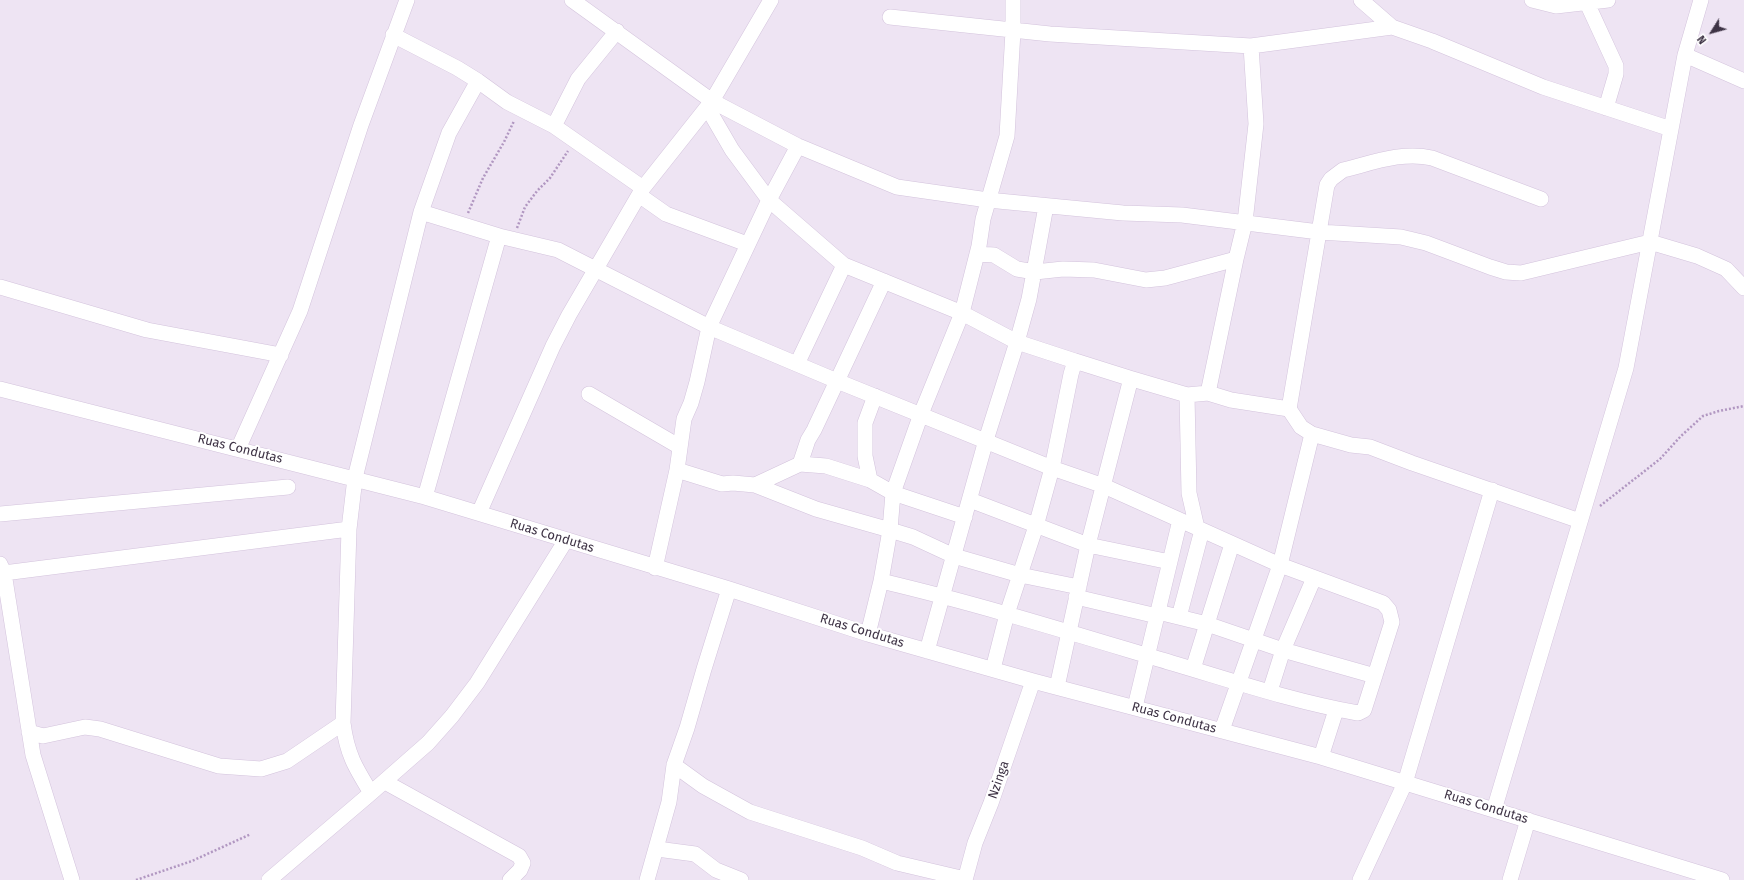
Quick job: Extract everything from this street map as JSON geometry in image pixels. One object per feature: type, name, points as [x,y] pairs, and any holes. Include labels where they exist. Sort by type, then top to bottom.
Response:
[{"type":"street","points":[[238,449],[300,310],[393,35],[407,0]]},
{"type":"street","points":[[572,0],[617,31],[709,104],[798,146],[897,187],[988,200],[1046,206],[1123,212],[1182,214],[1319,232],[1407,239],[1426,243],[1506,272],[1521,273],[1650,242],[1697,256],[1726,270],[1744,288]]},
{"type":"street","points":[[478,513],[553,346],[569,314],[641,192],[709,104],[771,0]]},
{"type":"street","points":[[868,634],[881,581],[890,530],[893,493],[921,414],[962,313],[977,254],[988,200],[1006,136],[1013,31],[1013,0]]},
{"type":"street","points":[[1361,0],[1392,26],[1543,87],[1671,129]]},
{"type":"street","points":[[1532,0],[1556,6],[1608,0]]},
{"type":"street","points":[[1494,810],[1626,368],[1686,55],[1701,0]]},
{"type":"street","points":[[1587,3],[1616,66],[1616,74],[1606,108]]},
{"type":"street","points":[[890,16],[1013,31],[1251,46],[1392,26]]},
{"type":"street","points":[[554,126],[578,79],[617,31]]},
{"type":"street","points":[[393,35],[478,81],[519,109],[554,126],[575,140],[641,192],[666,214],[747,244]]},
{"type":"street","points":[[1208,393],[1245,222],[1256,124],[1251,46]]},
{"type":"street","points":[[1686,55],[1744,81]]},
{"type":"street","points":[[371,793],[352,762],[345,742],[343,723],[349,529],[355,478],[421,212],[449,133],[478,81]]},
{"type":"street","points":[[709,104],[732,150],[769,200],[844,265],[962,313],[1017,342],[1075,361],[1187,395],[1208,393],[1231,400],[1289,409]]},
{"type":"street","points":[[655,568],[677,470],[684,419],[692,403],[709,327],[747,244],[798,146]]},
{"type":"street","points":[[1542,199],[1432,158],[1419,155],[1407,156],[1343,170],[1330,179],[1327,185],[1289,409],[1301,427],[1312,434],[1344,443],[1370,447],[1580,521]]},
{"type":"street","points":[[927,651],[986,440],[1017,342],[1035,272],[1046,206]]},
{"type":"street","points":[[421,212],[506,238],[558,250],[709,327],[1052,468],[1104,486],[1280,565],[1383,603],[1389,610],[1392,622],[1362,712],[1358,714],[1336,710],[1270,692],[1007,614],[881,581]]},
{"type":"street","points":[[425,497],[506,238]]},
{"type":"street","points":[[977,254],[994,255],[1017,269],[1035,272],[1063,269],[1094,270],[1146,280],[1154,280],[1236,259]]},
{"type":"street","points":[[797,364],[844,265]]},
{"type":"street","points":[[800,464],[808,440],[838,381],[884,281]]},
{"type":"street","points":[[0,287],[147,330],[281,355]]},
{"type":"street","points":[[993,669],[1007,614],[1036,526],[1052,468],[1075,361]]},
{"type":"street","points":[[1057,687],[1077,592],[1130,382],[1129,378]]},
{"type":"street","name":"Ruas Condutas","points":[[0,389],[425,497],[655,568],[729,589],[868,634],[1033,681],[1321,756],[1722,880]]},
{"type":"street","points":[[589,394],[680,448]]},
{"type":"street","points":[[1179,617],[1200,529],[1189,493],[1187,395]]},
{"type":"street","points":[[870,480],[865,456],[865,424],[876,396]]},
{"type":"street","points":[[1222,730],[1280,565],[1312,434]]},
{"type":"street","points":[[755,486],[800,464],[826,466],[870,480],[893,493],[965,517]]},
{"type":"street","points":[[677,470],[722,484],[733,483],[755,486],[816,509],[913,537],[954,556],[1157,614],[1179,617],[1207,624],[1283,650],[1375,676]]},
{"type":"street","points":[[0,514],[288,488]]},
{"type":"street","points":[[1360,880],[1405,783],[1492,490]]},
{"type":"street","points":[[970,500],[1088,545],[1170,562]]},
{"type":"street","points":[[1135,707],[1180,520]]},
{"type":"street","points":[[72,880],[33,755],[1,570],[349,529]]},
{"type":"street","points":[[269,880],[385,782],[428,743],[452,716],[477,683],[566,540]]},
{"type":"street","points":[[1193,669],[1232,544]]},
{"type":"street","points":[[1270,692],[1283,650],[1314,578]]},
{"type":"street","points":[[647,880],[669,802],[674,765],[687,728],[729,589]]},
{"type":"street","name":"Nzinga","points":[[965,880],[975,843],[1033,681]]},
{"type":"street","points":[[1321,756],[1336,710]]},
{"type":"street","points":[[29,732],[43,736],[84,727],[100,729],[219,766],[261,769],[287,761],[343,723]]},
{"type":"street","points":[[674,765],[726,800],[750,812],[862,848],[897,863],[965,880]]},
{"type":"street","points":[[385,782],[519,856],[523,863],[520,870],[510,880]]},
{"type":"street","points":[[1510,880],[1528,820]]},
{"type":"street","points":[[656,849],[695,854],[716,870],[741,880]]},
{"type":"path","points":[[463,224],[483,178],[504,142],[519,109]]},
{"type":"path","points":[[506,238],[525,207],[537,191],[550,178],[575,140]]},
{"type":"path","points":[[1599,507],[1660,459],[1681,436],[1703,416],[1719,410],[1744,406]]},
{"type":"path","points":[[136,880],[192,861],[251,834]]}]
